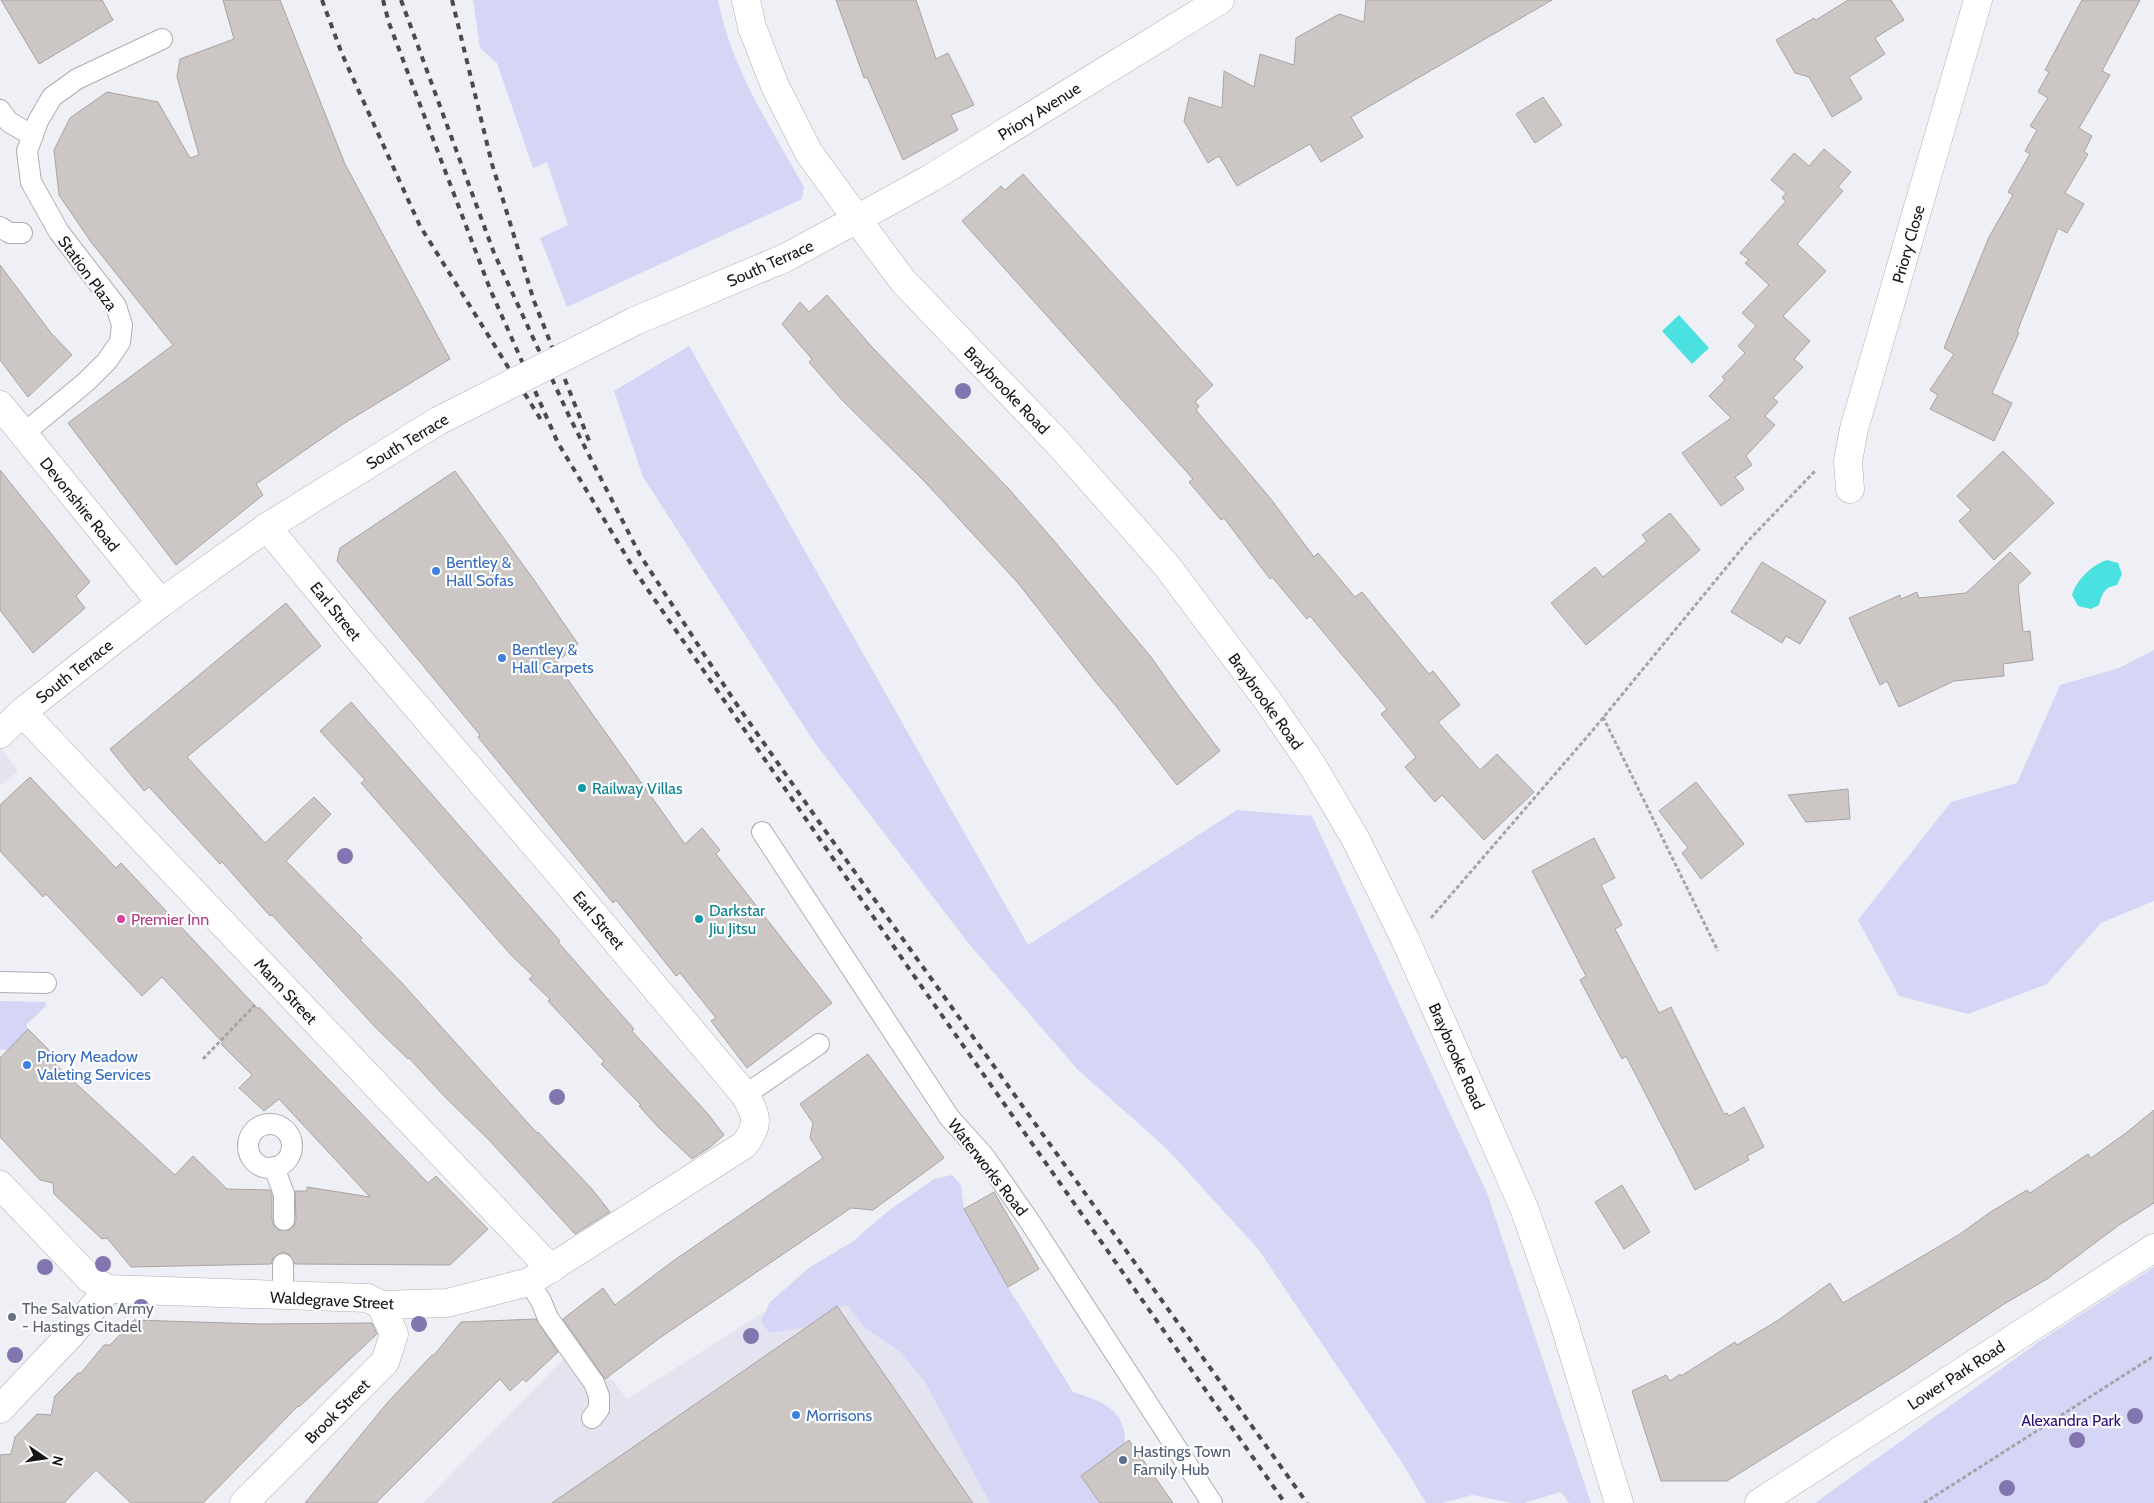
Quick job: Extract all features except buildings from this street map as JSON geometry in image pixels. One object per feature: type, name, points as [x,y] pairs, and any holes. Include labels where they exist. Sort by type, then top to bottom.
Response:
[{"type":"street","name":"Braybrooke Road","points":[[746,0],[752,27],[774,86],[810,152],[902,281],[1059,444],[1167,566],[1268,701],[1312,765],[1355,838],[1405,939],[1524,1208],[1561,1313],[1619,1503]]},
{"type":"street","name":"Priory Avenue","points":[[857,219],[930,178],[1220,0]]},
{"type":"street","name":"Priory Close","points":[[1850,489],[1848,461],[1854,429],[1978,0]]},
{"type":"street","name":"South Terrace","points":[[0,734],[22,712],[161,603],[267,527],[438,421],[636,321],[784,258],[857,219]]},
{"type":"street","name":"Devonshire Road","points":[[0,405],[161,603]]},
{"type":"street","name":"Earl Street","points":[[267,527],[363,644],[565,880],[745,1095],[754,1110],[754,1133],[744,1145],[540,1276]]},
{"type":"street","name":"Mann Street","points":[[22,712],[540,1276]]},
{"type":"street","points":[[0,1184],[90,1279],[108,1289],[72,1333],[2,1407]]},
{"type":"street","name":"Lower Park Road","points":[[1759,1503],[2154,1248]]},
{"type":"street","name":"Waldegrave Street","points":[[108,1289],[368,1298],[381,1305],[447,1303],[540,1276]]},
{"type":"street","name":"Brook Street","points":[[244,1503],[385,1362],[394,1334],[381,1305]]},
{"type":"lane","name":"Station Plaza","points":[[23,434],[86,382],[107,361],[120,342],[122,325],[116,306],[59,232],[31,182],[27,151],[38,121],[52,98],[78,79],[162,39]]},
{"type":"lane","points":[[0,110],[10,122],[33,136]]},
{"type":"lane","points":[[0,227],[10,232],[22,233]]},
{"type":"lane","name":"Waterworks Road","points":[[762,832],[949,1117],[984,1156],[1030,1222],[1212,1503]]},
{"type":"lane","points":[[0,982],[46,983]]},
{"type":"lane","points":[[745,1095],[819,1044]]},
{"type":"lane","points":[[274,1168],[284,1194],[284,1220]]},
{"type":"lane","points":[[283,1296],[284,1264]]},
{"type":"lane","points":[[540,1276],[541,1300],[548,1318],[594,1383],[599,1396],[599,1409],[592,1418]]},
{"type":"path","points":[[1405,939],[1428,922],[1604,716],[1748,540],[1854,429]]},
{"type":"path","points":[[1604,716],[1718,951]]},
{"type":"path","points":[[202,1059],[243,1017]]},
{"type":"path","points":[[1924,1503],[2154,1356]]},
{"type":"shaded area","points":[[0,746],[18,771],[0,786]]},
{"type":"shaded area","points":[[864,1248],[1048,1503],[423,1503],[582,1340],[627,1399]]},
{"type":"green space","points":[[473,0],[718,0],[732,50],[766,120],[804,187],[802,199],[567,307],[540,238],[568,225],[547,162],[533,168],[497,63],[480,48]]},
{"type":"green space","points":[[689,346],[1028,945],[1237,810],[1312,816],[1487,1193],[1591,1503],[1569,1503],[1561,1492],[1524,1503],[1512,1503],[1472,1495],[1443,1503],[1426,1503],[1399,1458],[1258,1249],[1166,1148],[1078,1070],[969,944],[812,739],[643,477],[614,391]]},
{"type":"green space","points":[[2154,650],[2154,901],[2101,923],[2047,984],[1968,1014],[1899,996],[1858,920],[1951,802],[2017,783],[2060,685],[2119,668]]},
{"type":"green space","points":[[0,1001],[46,1002],[46,1006],[26,1025],[28,1029],[8,1050],[0,1050]]},
{"type":"green space","points":[[952,1175],[961,1185],[964,1209],[1008,1287],[1073,1392],[1093,1399],[1110,1408],[1121,1422],[1125,1443],[1081,1476],[1100,1503],[990,1503],[925,1382],[899,1351],[864,1327],[848,1306],[837,1306],[807,1327],[770,1333],[761,1322],[770,1302],[810,1267],[852,1242],[887,1212],[934,1179]]},
{"type":"green space","name":"Alexandra Park","points":[[2154,1267],[2154,1503],[1815,1503],[2037,1343]]},
{"type":"water","points":[[1679,315],[1709,348],[1692,364],[1662,331]]},
{"type":"water","points":[[2107,560],[2118,563],[2122,574],[2117,585],[2105,591],[2099,605],[2091,609],[2078,606],[2072,595],[2077,583],[2091,569]]},
{"type":"railway","points":[[322,0],[342,54],[420,226],[543,423]]},
{"type":"railway","points":[[383,0],[389,23],[490,289],[558,443],[637,574],[910,970],[1285,1503]]},
{"type":"railway","points":[[401,0],[494,253],[570,418],[640,555],[733,699],[824,829],[1307,1503]]},
{"type":"railway","points":[[452,0],[492,164],[534,301],[590,443]]},
{"type":"place","name":"Bentley & Hall Sofas","points":[[436,571]]},
{"type":"place","name":"Bentley & Hall Carpets","points":[[502,658]]},
{"type":"place","name":"Railway Villas","points":[[582,788]]},
{"type":"place","name":"Premier Inn","points":[[121,919]]},
{"type":"place","name":"Darkstar Jiu Jitsu","points":[[699,919]]},
{"type":"place","name":"Priory Meadow Valeting Services","points":[[27,1065]]},
{"type":"place","name":"The Salvation Army - Hastings Citadel","points":[[12,1317]]},
{"type":"place","name":"Morrisons","points":[[796,1415]]},
{"type":"place","name":"Hastings Town Family Hub","points":[[1123,1460]]}]
